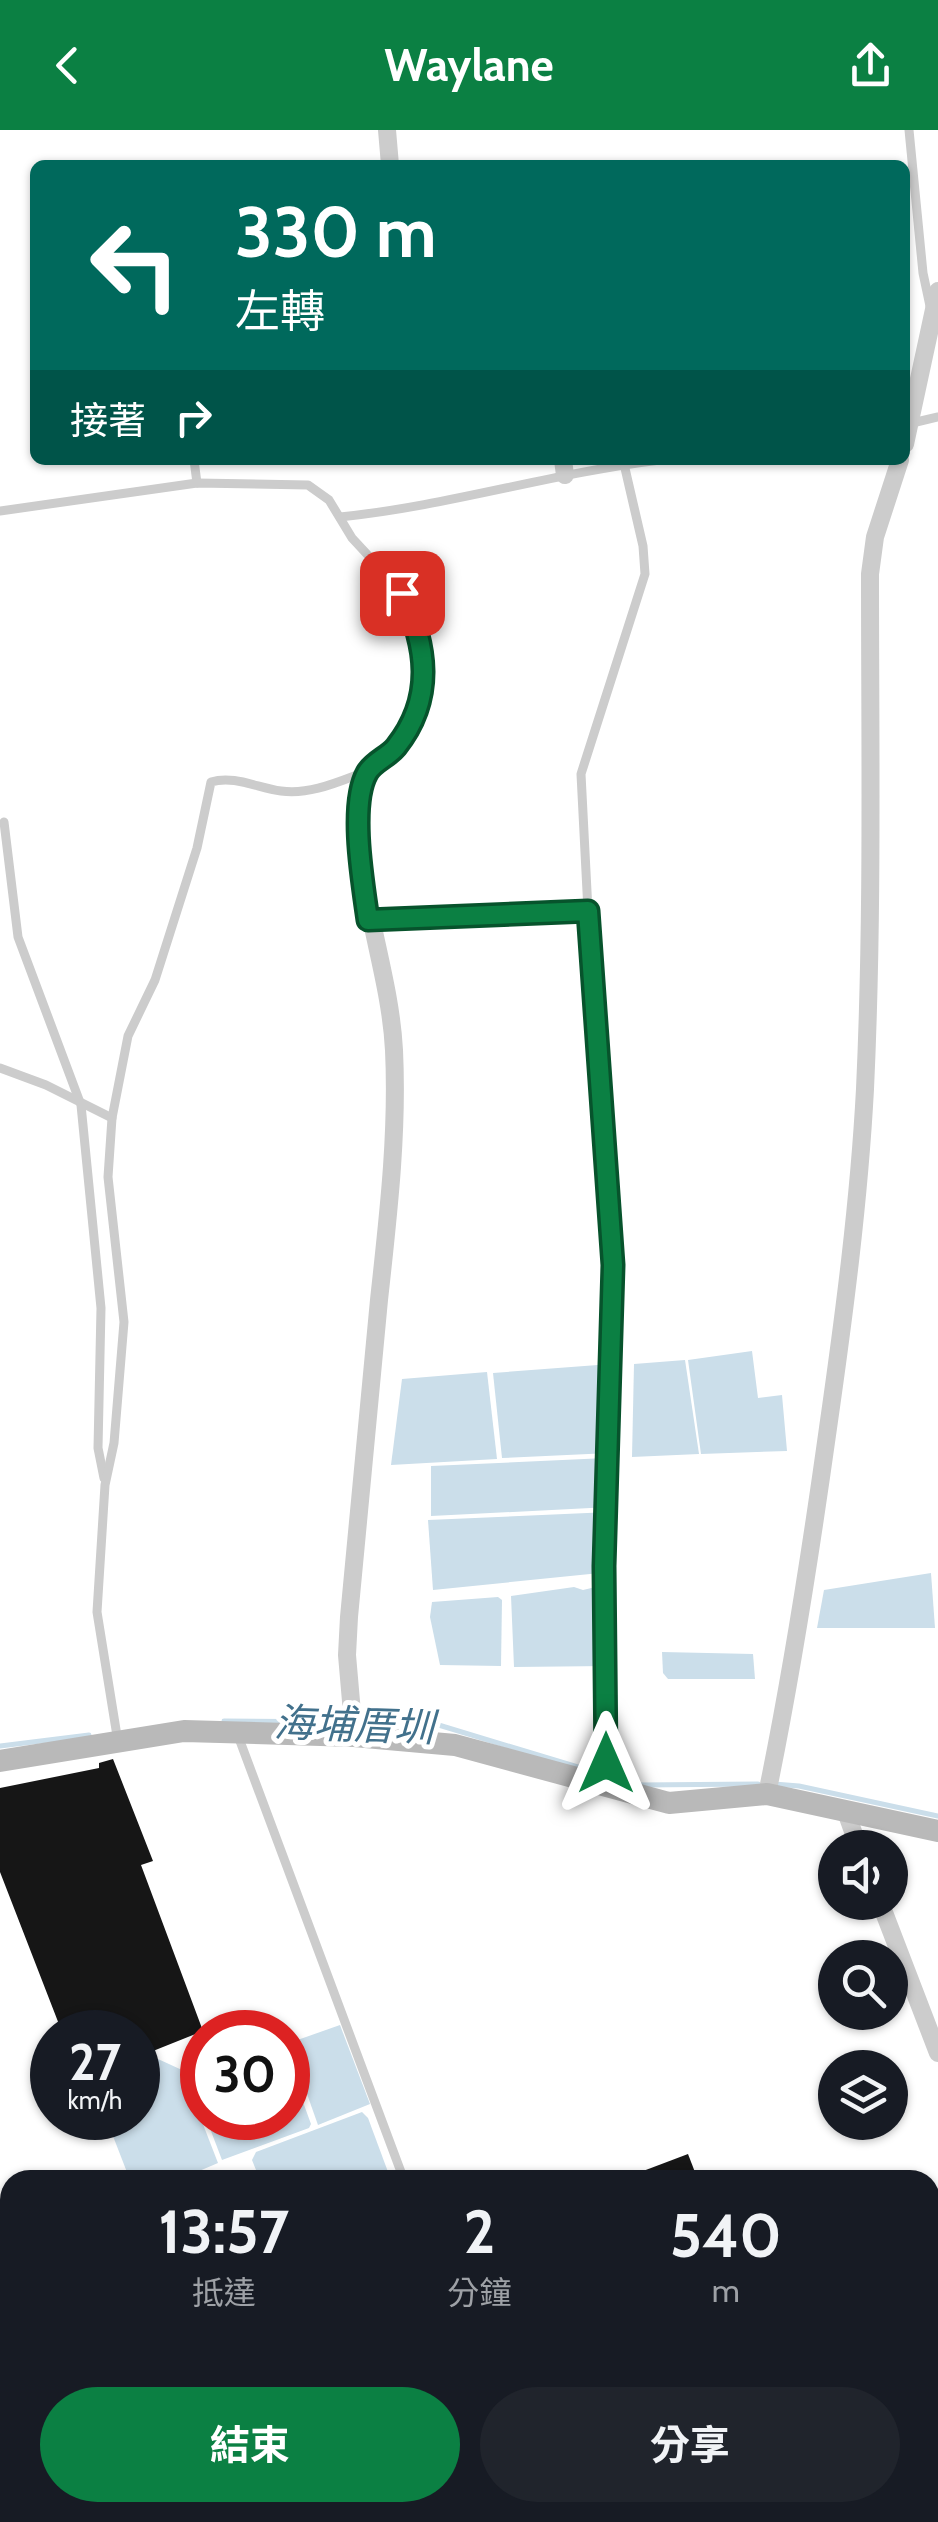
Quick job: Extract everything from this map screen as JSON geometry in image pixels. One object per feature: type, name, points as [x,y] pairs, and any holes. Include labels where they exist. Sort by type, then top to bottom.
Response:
[{"type":"street","points":[[386,130],[389,160]]},
{"type":"street","points":[[910,415],[938,291]]},
{"type":"street","points":[[769,1782],[815,1520],[855,1204],[865,1091],[870,882],[870,574],[875,536],[898,465]]},
{"type":"street","points":[[354,1736],[348,1617],[394,1161],[394,1050],[387,980],[368,920],[360,828],[368,771],[393,752],[408,731],[424,675],[421,632],[402,593],[378,565]]},
{"type":"street","points":[[588,911],[613,1265],[604,1566],[604,1775]]},
{"type":"street","points":[[0,1761],[184,1731],[354,1736],[455,1745],[604,1775],[669,1803],[769,1782],[846,1812],[938,1831]]},
{"type":"street","points":[[846,1812],[853,1830]]},
{"type":"street","points":[[887,1920],[938,2053]]},
{"type":"lane","points":[[910,130],[922,273],[932,314]]},
{"type":"lane","points":[[910,423],[938,416]]},
{"type":"lane","points":[[195,465],[197,483]]},
{"type":"lane","points":[[340,517],[390,512],[564,468],[609,465]]},
{"type":"lane","points":[[368,920],[588,911],[581,774],[645,574],[643,546],[624,465]]},
{"type":"lane","points":[[0,511],[197,483],[308,485],[330,500],[352,538],[378,565]]},
{"type":"lane","points":[[118,1744],[97,1612],[124,1322],[108,1177],[112,1118],[128,1036],[161,961],[197,848],[211,782],[228,779],[284,792],[320,789],[368,771]]},
{"type":"lane","points":[[4,822],[18,936],[81,1105],[101,1308],[98,1448],[106,1486]]},
{"type":"lane","points":[[0,1068],[46,1085],[112,1118]]},
{"type":"lane","points":[[236,1731],[400,2170]]},
{"type":"water","points":[[752,1351],[758,1398],[782,1395],[787,1451],[701,1454],[688,1360]]},
{"type":"water","points":[[685,1360],[699,1454],[632,1457],[634,1364]]},
{"type":"water","points":[[611,1364],[610,1453],[502,1458],[493,1373]]},
{"type":"water","points":[[487,1372],[497,1459],[391,1465],[402,1379]]},
{"type":"water","points":[[606,1458],[610,1507],[431,1516],[431,1466]]},
{"type":"water","points":[[610,1512],[610,1572],[433,1590],[428,1520]]},
{"type":"water","points":[[931,1573],[935,1628],[817,1628],[824,1590]]},
{"type":"water","points":[[608,1584],[607,1666],[514,1667],[511,1596]]},
{"type":"water","points":[[498,1597],[502,1600],[501,1666],[440,1665],[430,1617],[432,1602]]},
{"type":"water","points":[[662,1652],[753,1654],[755,1679],[668,1679],[663,1673]]},
{"type":"water","points":[[340,2025],[370,2104],[318,2125],[310,2102],[310,2036]]},
{"type":"water","points":[[160,2060],[180,2069],[180,2140],[209,2140],[218,2163],[202,2170],[126,2170],[115,2140],[160,2140]]},
{"type":"water","points":[[362,2112],[368,2118],[387,2170],[256,2170],[252,2160],[256,2152],[288,2140],[310,2140],[310,2132]]},
{"type":"water","points":[[214,2140],[276,2140],[222,2160]]},
{"type":"building","points":[[113,1759],[153,1861],[141,1865],[195,2010],[180,2010],[180,2040],[160,2048],[160,2010],[53,2010],[0,1872],[0,1788],[99,1768],[99,1763]]},
{"type":"building","points":[[688,2154],[694,2170],[646,2170]]},
{"type":"waterway","name":"海埔厝圳","points":[[224,1721],[348,1722]]},
{"type":"waterway","name":"海埔厝圳","points":[[359,1722],[432,1723],[581,1768]]},
{"type":"waterway","name":"海埔厝圳","points":[[0,1746],[89,1735]]},
{"type":"waterway","name":"海埔厝圳","points":[[639,1785],[758,1784]]},
{"type":"waterway","name":"海埔厝圳","points":[[774,1784],[938,1816]]},
{"type":"route","points":[[402,593],[421,632],[424,675],[408,731],[393,752],[368,771],[362,796],[362,876],[368,920],[588,911],[613,1265],[604,1566],[606,1763]]}]
